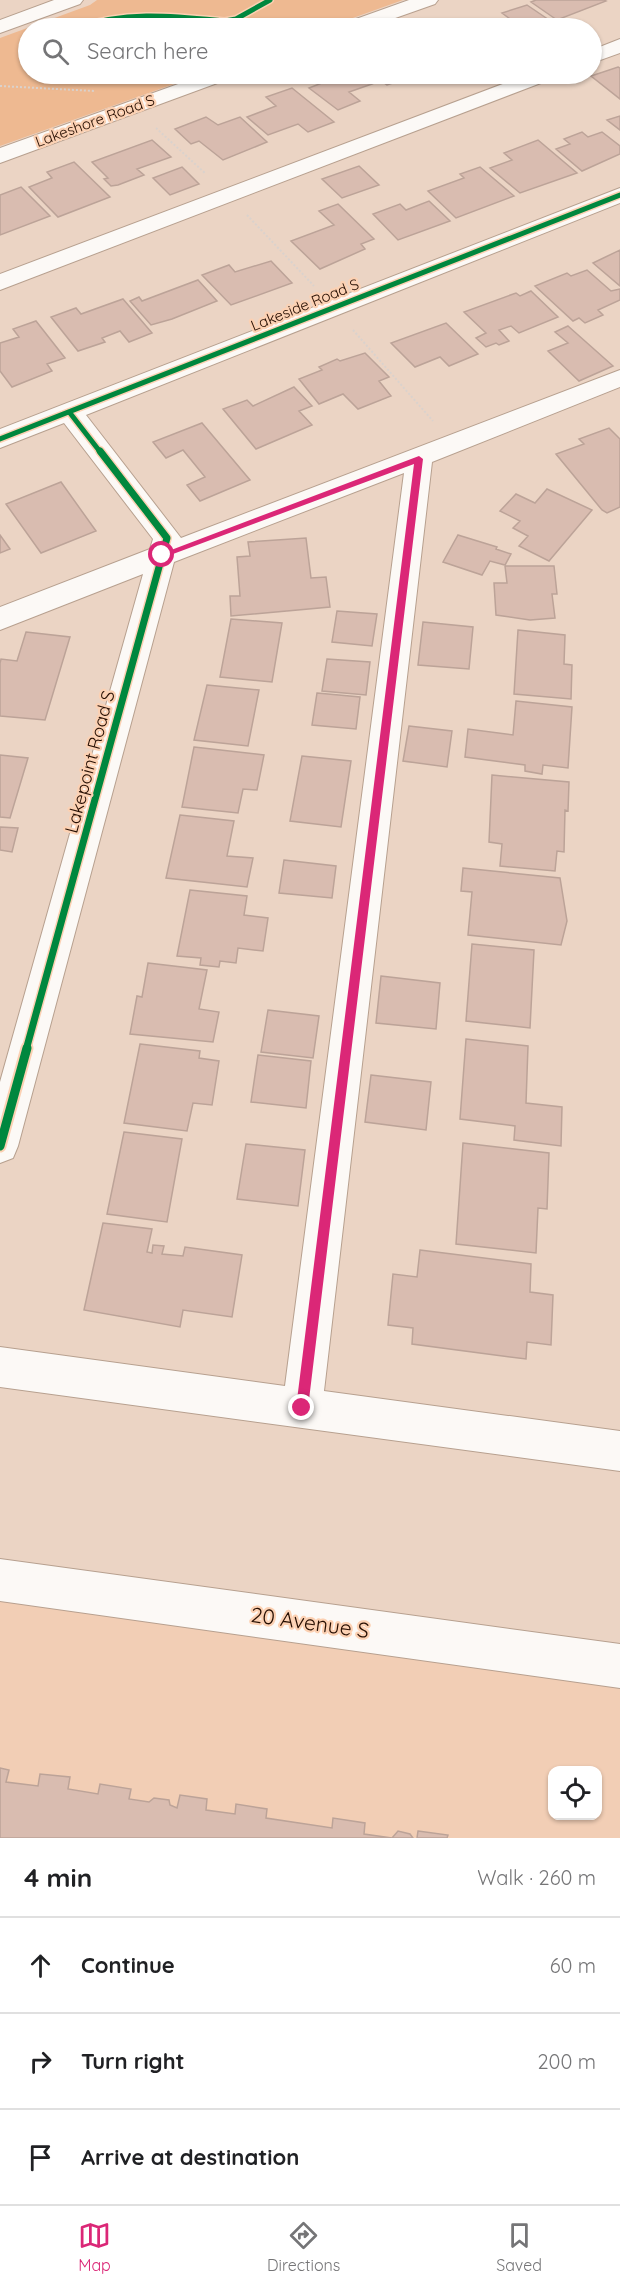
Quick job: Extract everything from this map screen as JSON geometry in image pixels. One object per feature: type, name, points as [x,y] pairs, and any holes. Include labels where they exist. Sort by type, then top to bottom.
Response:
[{"type":"street","points":[[24,18],[73,0]]},
{"type":"street","points":[[377,18],[428,0]]},
{"type":"street","points":[[0,27],[18,20]]},
{"type":"street","points":[[602,52],[620,45]]},
{"type":"street","name":"Lakeshore Road S","points":[[0,156],[197,84]]},
{"type":"street","points":[[0,283],[521,84]]},
{"type":"street","name":"Lakeside Road S","points":[[0,440],[620,195]]},
{"type":"street","points":[[0,619],[162,555],[419,459],[620,378]]},
{"type":"street","name":"Lakepoint Road S","points":[[0,1146],[167,538],[70,413]]},
{"type":"street","points":[[302,1408],[419,459]]},
{"type":"street","points":[[0,1367],[620,1451]]},
{"type":"street","name":"20 Avenue S","points":[[0,1580],[620,1666]]},
{"type":"path","points":[[0,86],[41,86],[100,92]]},
{"type":"path","points":[[335,308],[454,445]]},
{"type":"shaded area","points":[[97,0],[403,0],[353,18],[55,18],[90,5]]},
{"type":"shaded area","points":[[18,31],[18,84],[174,84],[0,146],[0,38]]},
{"type":"shaded area","points":[[0,1580],[620,1666],[620,1838],[0,1838]]},
{"type":"building","points":[[536,0],[606,1],[562,18],[554,18],[531,2]]},
{"type":"building","points":[[527,5],[546,18],[509,18],[502,13]]},
{"type":"building","points":[[620,68],[620,99],[601,84],[602,72]]},
{"type":"building","points":[[319,84],[372,84],[349,92],[360,101],[338,110],[309,88]]},
{"type":"building","points":[[292,88],[334,122],[308,132],[298,124],[268,135],[247,117],[276,106],[266,97]]},
{"type":"building","points":[[620,116],[620,130],[607,120]]},
{"type":"building","points":[[206,117],[218,125],[240,117],[267,142],[223,160],[199,141],[191,144],[175,129]]},
{"type":"building","points":[[582,132],[588,137],[602,132],[620,146],[620,154],[582,171],[556,149],[570,144],[564,139]]},
{"type":"building","points":[[152,140],[171,157],[137,169],[144,175],[118,185],[111,186],[104,179],[108,178],[92,162]]},
{"type":"building","points":[[538,140],[577,173],[520,193],[490,168],[512,160],[504,153]]},
{"type":"building","points":[[74,162],[110,197],[58,217],[29,187],[52,178],[47,172]]},
{"type":"building","points":[[359,166],[379,185],[342,198],[322,179]]},
{"type":"building","points":[[182,167],[199,184],[170,195],[153,178]]},
{"type":"building","points":[[480,167],[514,196],[456,218],[428,191],[464,178],[460,174]]},
{"type":"building","points":[[21,187],[50,216],[0,235],[0,195]]},
{"type":"building","points":[[429,201],[450,221],[398,240],[373,214],[400,204],[406,210]]},
{"type":"building","points":[[338,204],[374,239],[361,244],[365,249],[320,269],[291,241],[334,225],[319,211]]},
{"type":"building","points":[[620,250],[620,286],[593,263]]},
{"type":"building","points":[[271,261],[292,283],[231,305],[202,275],[229,265],[235,272]]},
{"type":"building","points":[[587,270],[611,291],[620,289],[620,300],[598,310],[603,315],[585,323],[579,318],[573,321],[535,286],[567,273],[571,276]]},
{"type":"building","points":[[198,280],[217,301],[172,319],[151,325],[130,301],[139,297],[142,301]]},
{"type":"building","points":[[531,291],[558,317],[519,333],[511,326],[499,330],[509,341],[499,345],[496,343],[486,347],[476,338],[486,333],[464,312],[516,293],[520,296]]},
{"type":"building","points":[[123,299],[152,333],[129,342],[120,331],[102,338],[105,342],[78,351],[51,317],[76,308],[81,314]]},
{"type":"building","points":[[36,321],[65,358],[47,364],[52,371],[12,387],[0,371],[0,343],[19,337],[13,329]]},
{"type":"building","points":[[446,323],[478,354],[449,366],[440,357],[415,367],[391,343]]},
{"type":"building","points":[[568,326],[613,366],[579,381],[548,351],[568,343],[555,332]]},
{"type":"building","points":[[365,353],[389,377],[379,381],[391,396],[358,409],[343,394],[319,404],[299,379],[322,370],[319,367],[337,359],[340,361]]},
{"type":"building","points":[[294,387],[312,406],[299,411],[312,425],[256,449],[223,409],[247,400],[253,406]]},
{"type":"building","points":[[202,423],[250,480],[200,501],[187,485],[205,477],[183,450],[166,458],[153,442]]},
{"type":"building","points":[[609,428],[620,439],[620,507],[607,513],[602,510],[556,454],[584,444],[579,439]]},
{"type":"building","points":[[61,482],[96,531],[41,553],[6,504]]},
{"type":"building","points":[[547,489],[592,510],[549,561],[519,546],[528,536],[513,528],[520,521],[500,511],[516,494],[535,503]]},
{"type":"building","points":[[0,535],[10,549],[0,553]]},
{"type":"building","points":[[458,535],[497,547],[496,549],[511,554],[505,565],[490,561],[482,575],[443,562]]},
{"type":"building","points":[[306,538],[311,578],[326,577],[330,607],[231,616],[230,596],[240,596],[237,557],[250,556],[248,542]]},
{"type":"building","points":[[505,566],[554,566],[557,594],[552,594],[555,618],[530,620],[496,615],[494,583],[507,583]]},
{"type":"building","points":[[337,611],[377,614],[372,646],[332,642]]},
{"type":"building","points":[[231,619],[282,623],[272,682],[220,677]]},
{"type":"building","points":[[423,622],[473,627],[469,669],[418,665]]},
{"type":"building","points":[[518,630],[565,635],[564,664],[572,665],[571,699],[514,694]]},
{"type":"building","points":[[26,632],[70,637],[45,720],[0,716],[1,659],[17,661]]},
{"type":"building","points":[[327,659],[370,662],[366,695],[322,691]]},
{"type":"building","points":[[207,685],[259,690],[248,746],[194,740]]},
{"type":"building","points":[[317,693],[360,697],[356,729],[312,725]]},
{"type":"building","points":[[516,701],[572,707],[568,768],[543,765],[542,774],[525,771],[525,765],[465,757],[468,729],[513,735]]},
{"type":"building","points":[[409,726],[452,731],[447,767],[403,761]]},
{"type":"building","points":[[194,747],[264,755],[257,790],[243,789],[238,813],[182,807]]},
{"type":"building","points":[[0,755],[28,758],[10,818],[0,817]]},
{"type":"building","points":[[302,756],[351,761],[341,827],[290,821]]},
{"type":"building","points":[[492,775],[569,782],[568,811],[565,810],[564,852],[557,851],[555,871],[500,866],[502,844],[489,842]]},
{"type":"building","points":[[180,815],[234,821],[227,856],[253,858],[247,887],[166,878]]},
{"type":"building","points":[[0,827],[18,828],[12,852],[0,850]]},
{"type":"building","points":[[284,860],[336,866],[332,898],[279,893]]},
{"type":"building","points":[[463,868],[560,878],[567,921],[561,945],[468,935],[472,892],[461,891]]},
{"type":"building","points":[[190,890],[247,896],[244,915],[268,918],[263,951],[238,948],[236,963],[220,961],[219,967],[200,965],[201,958],[177,956]]},
{"type":"building","points":[[472,944],[534,950],[530,1028],[466,1021]]},
{"type":"building","points":[[148,963],[207,970],[199,1009],[219,1012],[213,1042],[130,1034],[137,996],[142,997]]},
{"type":"building","points":[[381,976],[440,983],[436,1029],[376,1023]]},
{"type":"building","points":[[268,1010],[319,1016],[313,1058],[261,1052]]},
{"type":"building","points":[[466,1039],[528,1046],[526,1103],[562,1107],[561,1146],[514,1140],[515,1126],[460,1119]]},
{"type":"building","points":[[140,1044],[200,1051],[199,1058],[219,1061],[212,1105],[193,1103],[187,1131],[124,1123]]},
{"type":"building","points":[[258,1055],[311,1061],[306,1108],[251,1102]]},
{"type":"building","points":[[371,1075],[431,1082],[426,1130],[365,1122]]},
{"type":"building","points":[[124,1132],[182,1139],[167,1222],[107,1214]]},
{"type":"building","points":[[463,1143],[549,1153],[547,1209],[538,1208],[536,1253],[456,1244]]},
{"type":"building","points":[[246,1144],[305,1150],[298,1206],[237,1199]]},
{"type":"building","points":[[103,1223],[152,1229],[147,1252],[152,1253],[153,1245],[164,1246],[162,1254],[183,1256],[185,1247],[242,1255],[232,1317],[183,1310],[180,1327],[84,1310]]},
{"type":"building","points":[[420,1250],[531,1264],[530,1292],[553,1295],[551,1345],[527,1342],[526,1359],[412,1344],[413,1328],[388,1325],[393,1274],[417,1277]]},
{"type":"building","points":[[0,1768],[9,1770],[6,1782],[38,1786],[40,1774],[70,1777],[68,1789],[98,1794],[100,1784],[131,1789],[129,1799],[149,1802],[154,1798],[169,1800],[170,1805],[177,1808],[180,1795],[207,1799],[206,1810],[235,1814],[236,1804],[267,1809],[266,1818],[332,1828],[333,1818],[365,1823],[364,1834],[392,1838],[0,1838]]},
{"type":"building","points":[[398,1831],[410,1834],[413,1838],[392,1838]]},
{"type":"building","points":[[418,1831],[448,1835],[447,1838],[417,1838]]},
{"type":"cycle path","points":[[238,18],[270,0]]},
{"type":"cycle path","points":[[108,18],[131,15],[191,18]]},
{"type":"cycle path","points":[[0,439],[620,195]]},
{"type":"cycle path","points":[[0,1146],[167,538],[70,413]]},
{"type":"route","points":[[162,555],[419,459],[302,1408]]}]
